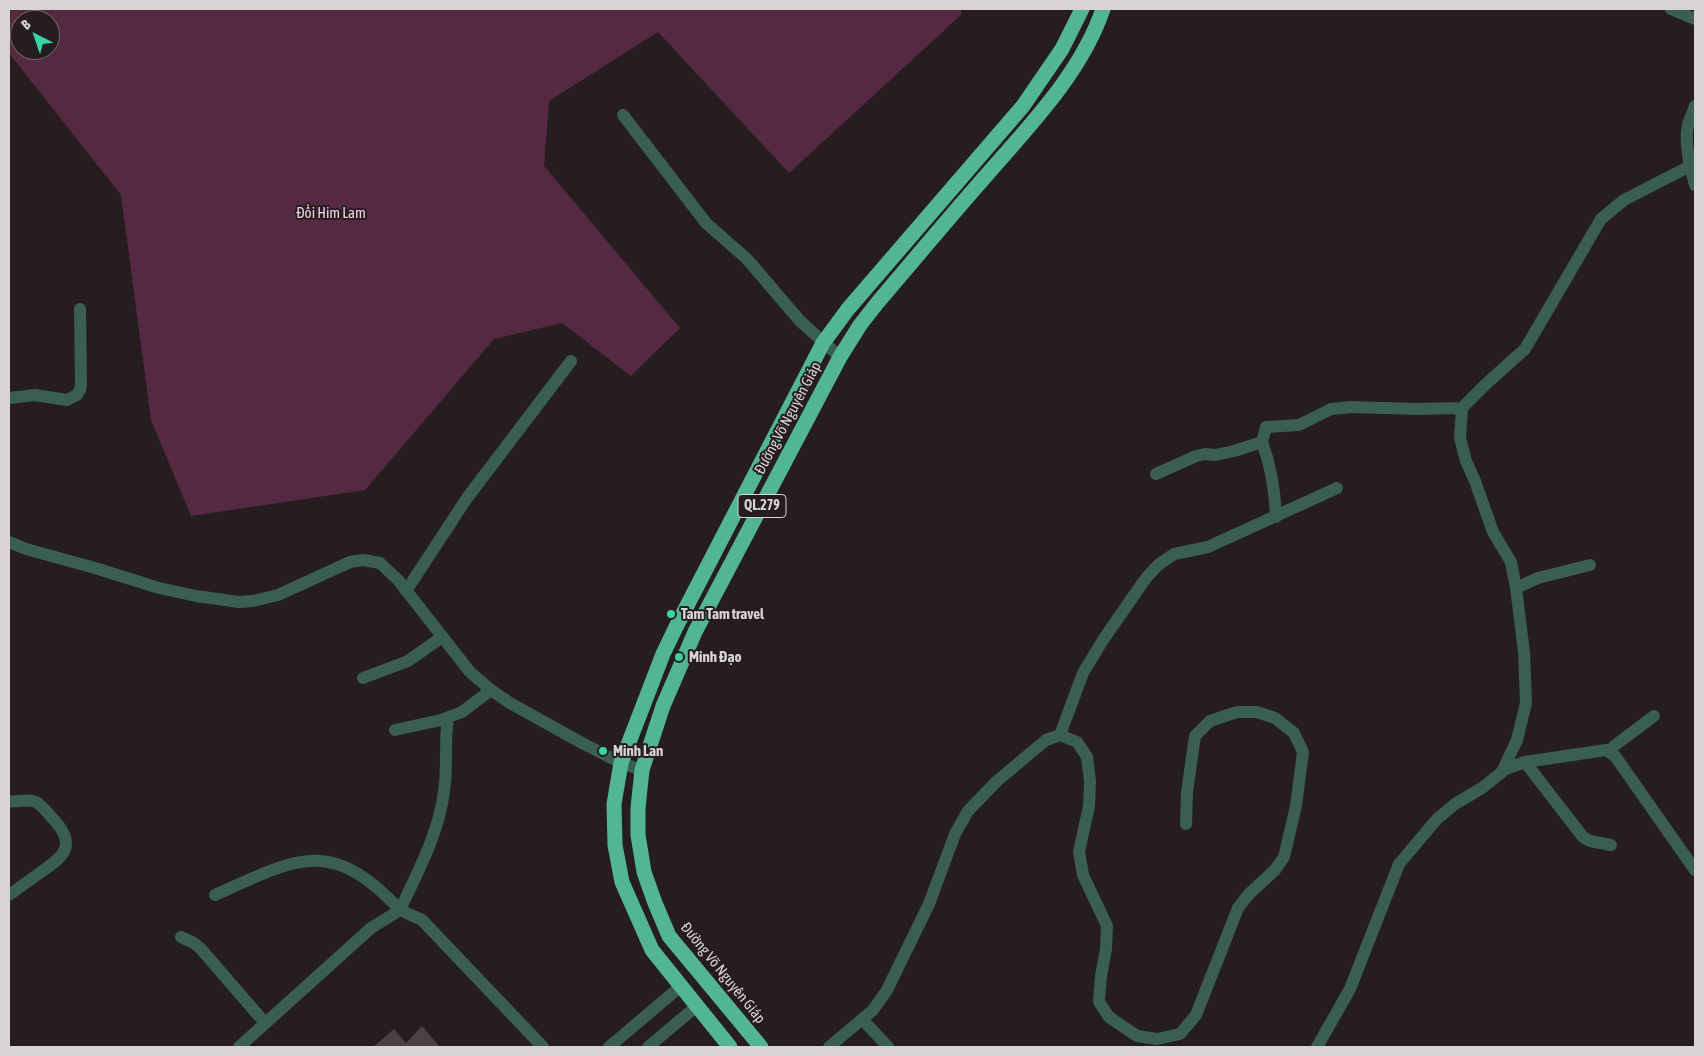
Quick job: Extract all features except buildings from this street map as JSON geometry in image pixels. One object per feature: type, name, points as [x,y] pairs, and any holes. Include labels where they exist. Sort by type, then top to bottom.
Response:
[{"type":"highway","name":"Đường Võ Nguyên Giáp","points":[[730,1047],[652,950],[622,882],[615,845],[614,804],[621,763],[663,654],[676,627],[823,344],[848,309],[1023,106],[1062,50],[1082,9]]},
{"type":"highway","name":"Đường Võ Nguyên Giáp","points":[[761,1047],[669,936],[644,872],[638,835],[638,808],[642,770],[662,706],[695,632],[840,357],[878,302],[1032,123],[1060,86],[1083,53],[1103,9]]},
{"type":"street","points":[[1671,9],[1695,19]]},
{"type":"street","points":[[1695,106],[1688,126],[1690,166],[1695,185]]},
{"type":"street","points":[[624,115],[698,214],[747,258],[800,320],[823,344],[840,357]]},
{"type":"street","points":[[1503,770],[1517,740],[1526,703],[1524,652],[1511,562],[1492,532],[1475,481],[1466,461],[1460,438],[1462,408],[1526,349],[1601,219],[1624,200],[1690,166]]},
{"type":"street","points":[[9,398],[35,395],[67,400],[77,395],[81,385],[80,309]]},
{"type":"street","points":[[406,591],[467,498],[571,361]]},
{"type":"street","points":[[1276,516],[1275,496],[1268,460],[1262,442],[1266,427],[1299,425],[1332,409],[1352,406],[1416,409],[1462,408]]},
{"type":"street","points":[[1156,474],[1196,456],[1234,451],[1262,442]]},
{"type":"street","points":[[1060,735],[1083,673],[1103,640],[1146,578],[1158,565],[1174,554],[1208,547],[1337,488]]},
{"type":"street","points":[[9,542],[26,549],[159,588],[223,600],[246,601],[265,599],[296,588],[350,562],[363,560],[380,563],[388,569],[470,672],[491,690],[523,710],[621,763],[642,770]]},
{"type":"street","points":[[1516,588],[1538,578],[1590,565]]},
{"type":"street","points":[[362,678],[408,661],[442,637]]},
{"type":"street","points":[[395,730],[448,718],[466,710],[491,690]]},
{"type":"street","points":[[829,1047],[863,1020],[873,1010],[887,990],[929,904],[955,834],[968,811],[997,781],[1046,740],[1060,735],[1077,742],[1087,757],[1090,781],[1089,806],[1079,852],[1083,875],[1107,926],[1099,1002],[1109,1017],[1137,1036],[1157,1038],[1180,1034],[1196,1015],[1238,908],[1249,894],[1275,870],[1284,856],[1296,806],[1303,752],[1294,733],[1276,718],[1257,712],[1237,712],[1210,721],[1195,736],[1187,792],[1186,824]]},
{"type":"street","points":[[1610,752],[1614,746],[1654,716]]},
{"type":"street","points":[[239,1047],[371,928],[400,910],[434,835],[439,816],[445,790],[445,740],[448,718]]},
{"type":"street","points":[[1317,1047],[1350,989],[1399,864],[1437,819],[1455,804],[1482,788],[1503,770],[1525,762],[1606,750],[1610,752],[1615,756],[1695,870]]},
{"type":"street","points":[[1525,762],[1583,837],[1590,841],[1611,845]]},
{"type":"street","points":[[9,800],[32,801],[40,805],[66,836],[66,844],[65,852],[55,862],[9,894]]},
{"type":"street","points":[[215,895],[277,868],[303,861],[327,861],[359,873],[383,891],[400,910],[422,920],[543,1047]]},
{"type":"street","points":[[181,937],[194,943],[201,949],[265,1023]]},
{"type":"street","points":[[609,1047],[681,986]]},
{"type":"street","points":[[648,1047],[698,1005]]},
{"type":"street","points":[[863,1020],[888,1047]]},
{"type":"green space","name":"Đồi Him Lam","points":[[9,9],[961,9],[961,15],[789,173],[658,32],[549,101],[544,166],[680,328],[631,376],[562,323],[494,339],[365,490],[191,516],[151,420],[121,195],[15,60],[60,60],[60,10],[10,10],[10,54]]},
{"type":"place","name":"Tam Tam travel","points":[[671,614]]},
{"type":"place","name":"Minh Đạo","points":[[679,657]]},
{"type":"place","name":"Minh Lan","points":[[603,751]]}]
